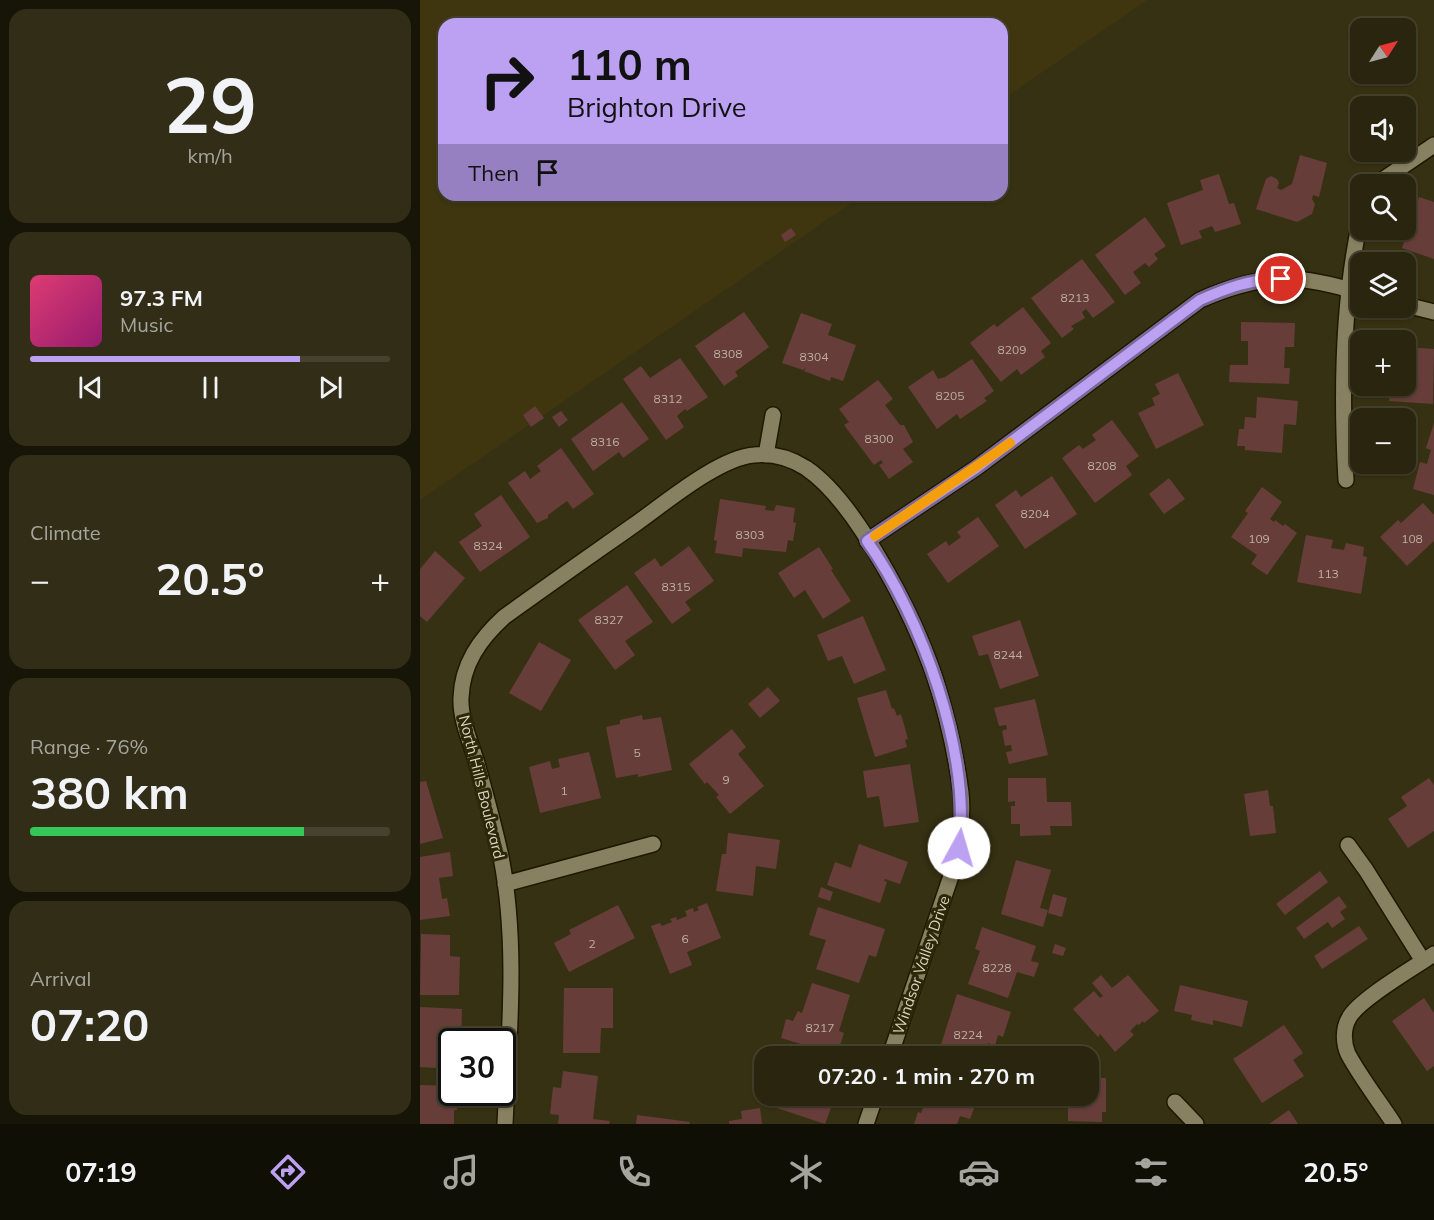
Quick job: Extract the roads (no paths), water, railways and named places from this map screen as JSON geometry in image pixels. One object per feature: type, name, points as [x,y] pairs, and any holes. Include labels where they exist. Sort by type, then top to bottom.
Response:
[{"type":"street","points":[[1391,174],[1434,145]]},
{"type":"street","points":[[867,541],[983,463],[1200,300],[1229,287],[1266,279],[1311,280],[1350,290]]},
{"type":"street","points":[[1416,308],[1434,312]]},
{"type":"street","points":[[1346,480],[1343,429],[1353,318]]},
{"type":"street","points":[[759,455],[773,415]]},
{"type":"street","name":"Windsor Valley Drive","points":[[759,455],[791,460],[819,479],[841,504],[877,554],[914,625],[935,678],[949,727],[961,803],[959,848],[893,1046]]},
{"type":"street","name":"North Hills Boulevard","points":[[505,1124],[511,986],[505,884],[486,793],[464,720],[461,700],[464,678],[473,651],[486,633],[504,617],[675,496],[718,467],[736,459],[759,455]]},
{"type":"street","points":[[505,884],[653,844]]},
{"type":"street","points":[[1348,845],[1429,957],[1359,1005],[1349,1018],[1345,1029],[1346,1048],[1394,1124]]},
{"type":"street","points":[[1175,1102],[1196,1124]]},
{"type":"street","points":[[866,1124],[872,1106]]}]
